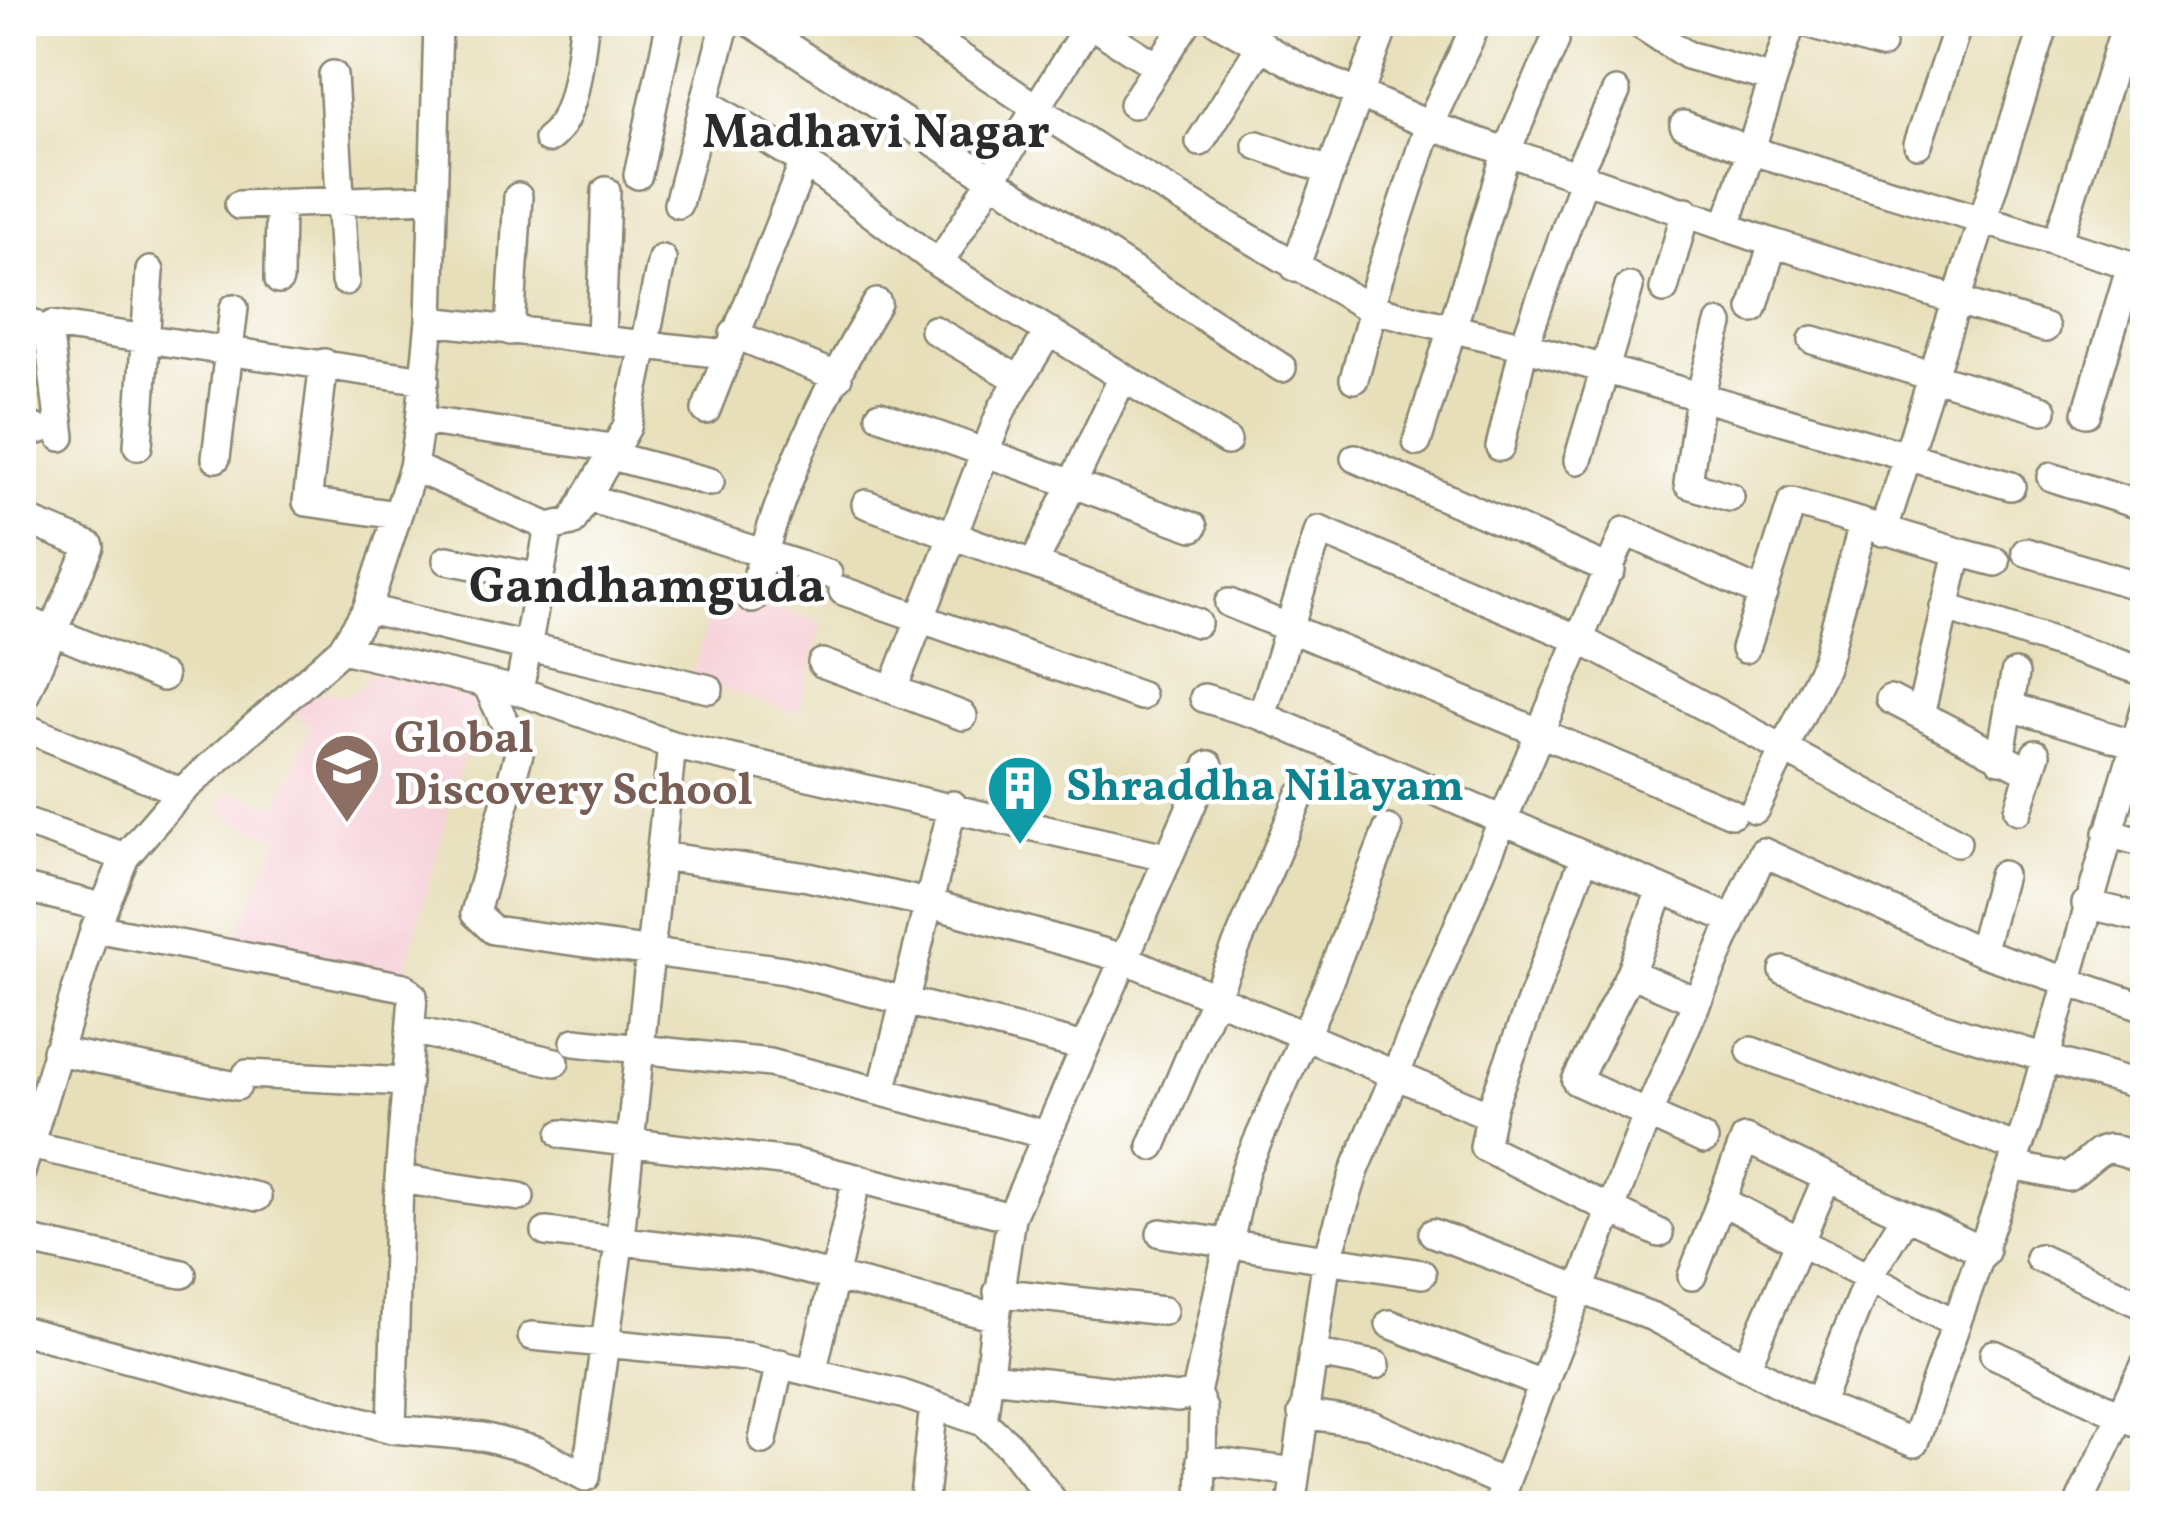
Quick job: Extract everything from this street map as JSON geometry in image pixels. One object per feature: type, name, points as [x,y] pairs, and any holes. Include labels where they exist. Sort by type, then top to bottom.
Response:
[{"type":"street","points":[[257,1197],[24,1154],[98,918],[125,857],[181,792],[342,649],[367,609],[413,467],[420,420],[430,321],[438,21]]},
{"type":"street","points":[[548,140],[557,133],[572,95],[585,21]]},
{"type":"street","points":[[638,175],[670,21]]},
{"type":"street","points":[[678,204],[726,21]]},
{"type":"street","points":[[749,21],[992,184],[1282,368]]},
{"type":"street","points":[[906,21],[1036,108],[1371,309],[1524,346],[2011,486]]},
{"type":"street","points":[[1132,104],[1187,21]]},
{"type":"street","points":[[1216,21],[1429,125],[1773,243],[2045,328]]},
{"type":"street","points":[[1200,142],[1281,21]]},
{"type":"street","points":[[1295,267],[1386,21]]},
{"type":"street","points":[[1354,379],[1429,125],[1478,21]]},
{"type":"street","points":[[1635,21],[1687,55],[1770,78]]},
{"type":"street","points":[[1727,224],[1770,78],[1796,21],[1881,44]]},
{"type":"street","points":[[1918,144],[1959,21]]},
{"type":"street","points":[[1229,603],[1743,811],[1786,750],[1824,667],[1873,529],[1909,453],[2046,21]]},
{"type":"street","points":[[2057,244],[2127,21]]},
{"type":"street","points":[[940,264],[1090,22],[1157,66]]},
{"type":"street","points":[[1417,442],[1507,150],[1555,41]]},
{"type":"street","points":[[334,75],[345,281]]},
{"type":"street","points":[[1500,447],[1524,346],[1581,174],[1616,92]]},
{"type":"street","points":[[705,102],[804,162],[940,264],[1227,441]]},
{"type":"street","points":[[1684,125],[1749,150],[2138,267],[2087,413]]},
{"type":"street","points":[[1257,145],[1330,172]]},
{"type":"street","points":[[706,410],[804,162]]},
{"type":"street","points":[[601,339],[606,191]]},
{"type":"street","points":[[510,331],[518,196]]},
{"type":"street","points":[[239,205],[432,198]]},
{"type":"street","points":[[279,280],[280,205]]},
{"type":"street","points":[[1664,289],[1686,211]]},
{"type":"street","points":[[1754,309],[1773,243]]},
{"type":"street","points":[[413,467],[549,527],[572,522],[627,427],[662,259]]},
{"type":"street","points":[[138,446],[150,271]]},
{"type":"street","points":[[1578,460],[1629,287]]},
{"type":"street","points":[[752,598],[762,551],[838,377],[878,303]]},
{"type":"street","points":[[216,458],[234,308]]},
{"type":"street","points":[[21,319],[32,322],[21,349]]},
{"type":"street","points":[[430,321],[645,344],[730,344],[838,377]]},
{"type":"street","points":[[1719,324],[1700,396],[1688,484],[1730,497]]},
{"type":"street","points":[[40,430],[48,328],[424,380]]},
{"type":"street","points":[[934,330],[1020,380]]},
{"type":"street","points":[[893,689],[986,453],[1049,332]]},
{"type":"street","points":[[1813,340],[2044,410]]},
{"type":"street","points":[[324,363],[307,502],[397,515]]},
{"type":"street","points":[[1034,564],[1069,482],[1123,377]]},
{"type":"street","points":[[880,415],[1192,527]]},
{"type":"street","points":[[420,420],[610,452],[710,482]]},
{"type":"street","points":[[1355,458],[1611,570]]},
{"type":"street","points":[[2051,477],[2145,507]]},
{"type":"street","points":[[586,497],[762,551],[922,619],[1141,696]]},
{"type":"street","points":[[1745,649],[1792,502],[1996,562]]},
{"type":"street","points":[[866,504],[1197,623]]},
{"type":"street","points":[[21,518],[90,546],[21,704]]},
{"type":"street","points":[[519,691],[536,577],[549,527]]},
{"type":"street","points":[[1262,716],[1319,530],[1581,640],[1957,842]]},
{"type":"street","points":[[1292,1506],[1327,1259],[1355,1170],[1625,531],[1763,594]]},
{"type":"street","points":[[1921,711],[1958,552]]},
{"type":"street","points":[[2026,552],[2145,588]]},
{"type":"street","points":[[448,560],[536,577]]},
{"type":"street","points":[[1945,607],[2145,672]]},
{"type":"street","points":[[367,609],[709,689]]},
{"type":"street","points":[[21,618],[163,677]]},
{"type":"street","points":[[342,649],[519,691],[673,745],[1166,857]]},
{"type":"street","points":[[822,663],[963,716]]},
{"type":"street","points":[[2000,759],[2015,674]]},
{"type":"street","points":[[488,687],[519,753],[475,913],[493,930],[784,970],[1085,1047]]},
{"type":"street","points":[[1204,698],[1262,716],[1732,920]]},
{"type":"street","points":[[1890,699],[1921,711],[2000,759],[2033,763],[2018,811]]},
{"type":"street","points":[[2011,707],[2140,745]]},
{"type":"street","points":[[1433,1233],[1653,1317],[1818,1404],[1915,1443],[1953,1322],[1985,1252],[2016,1157],[2086,904],[2140,745],[2145,709]]},
{"type":"street","points":[[21,726],[181,792]]},
{"type":"street","points":[[21,1330],[392,1429],[483,1436],[537,1450],[586,1478],[620,1238],[673,745]]},
{"type":"street","points":[[983,1422],[1011,1216],[1209,764]]},
{"type":"street","points":[[1152,1146],[1300,796]]},
{"type":"street","points":[[882,1092],[953,805]]},
{"type":"street","points":[[21,821],[125,857]]},
{"type":"street","points":[[1202,1506],[1203,1409],[1196,1393],[1225,1243],[1245,1170],[1388,829]]},
{"type":"street","points":[[2108,833],[2145,843]]},
{"type":"street","points":[[1303,1414],[1370,1424],[1501,1495],[1648,1113],[1763,852],[1981,952],[2145,1008]]},
{"type":"street","points":[[661,856],[808,877],[928,903],[1123,958],[1471,1111],[1492,1107]]},
{"type":"street","points":[[1584,858],[1492,1107],[1484,1147],[1659,1233]]},
{"type":"street","points":[[1981,952],[2002,875]]},
{"type":"street","points":[[21,887],[98,918],[404,987],[413,995],[399,1179],[392,1429]]},
{"type":"street","points":[[1661,890],[1630,973],[1576,1082],[1704,1140]]},
{"type":"street","points":[[2086,904],[2145,918]]},
{"type":"street","points":[[1784,970],[2145,1088]]},
{"type":"street","points":[[1630,973],[1696,1001]]},
{"type":"street","points":[[411,1030],[565,1052],[640,1050],[770,1063],[1047,1135]]},
{"type":"street","points":[[56,1051],[242,1080],[406,1082]]},
{"type":"street","points":[[1751,1051],[2068,1178],[2095,1150],[2105,1148],[2145,1161]]},
{"type":"street","points":[[562,1134],[796,1162],[1011,1216]]},
{"type":"street","points":[[1692,1276],[1745,1139],[1985,1252]]},
{"type":"street","points":[[813,1370],[857,1178]]},
{"type":"street","points":[[1747,1367],[1804,1242],[1827,1178]]},
{"type":"street","points":[[399,1179],[520,1197]]},
{"type":"street","points":[[1722,1201],[1870,1274],[1953,1322]]},
{"type":"street","points":[[1818,1404],[1870,1274],[1906,1215]]},
{"type":"street","points":[[546,1232],[751,1256],[833,1276],[997,1304],[1163,1311]]},
{"type":"street","points":[[1161,1233],[1422,1274]]},
{"type":"street","points":[[21,1239],[182,1274]]},
{"type":"street","points":[[2039,1258],[2145,1306]]},
{"type":"street","points":[[1390,1324],[1544,1385]]},
{"type":"street","points":[[532,1336],[780,1363],[934,1405],[983,1422],[1010,1446],[1057,1506]]},
{"type":"street","points":[[1312,1353],[1376,1365]]},
{"type":"street","points":[[1994,1354],[2133,1421]]},
{"type":"street","points":[[763,1440],[780,1363]]},
{"type":"street","points":[[2083,1506],[2081,1499],[2133,1421],[2145,1364]]},
{"type":"street","points":[[990,1377],[1178,1398],[1196,1393]]},
{"type":"street","points":[[923,1506],[934,1405]]},
{"type":"street","points":[[1201,1460],[1295,1472]]},
{"type":"shaded area","points":[[715,593],[822,621],[799,713],[691,680]]},
{"type":"shaded area","name":"Global Discovery School","points":[[373,666],[480,697],[405,972],[230,949],[279,838],[219,813],[226,791],[278,805],[311,727],[290,711],[313,691],[347,696],[360,688]]},
{"type":"place","name":"Global Discovery School","points":[[347,825]]},
{"type":"place","name":"Shraddha Nilayam","points":[[1020,847]]},
{"type":"district","name":"Madhavi Nagar","points":[[876,134]]},
{"type":"district","name":"Gandhamguda","points":[[647,588]]}]
